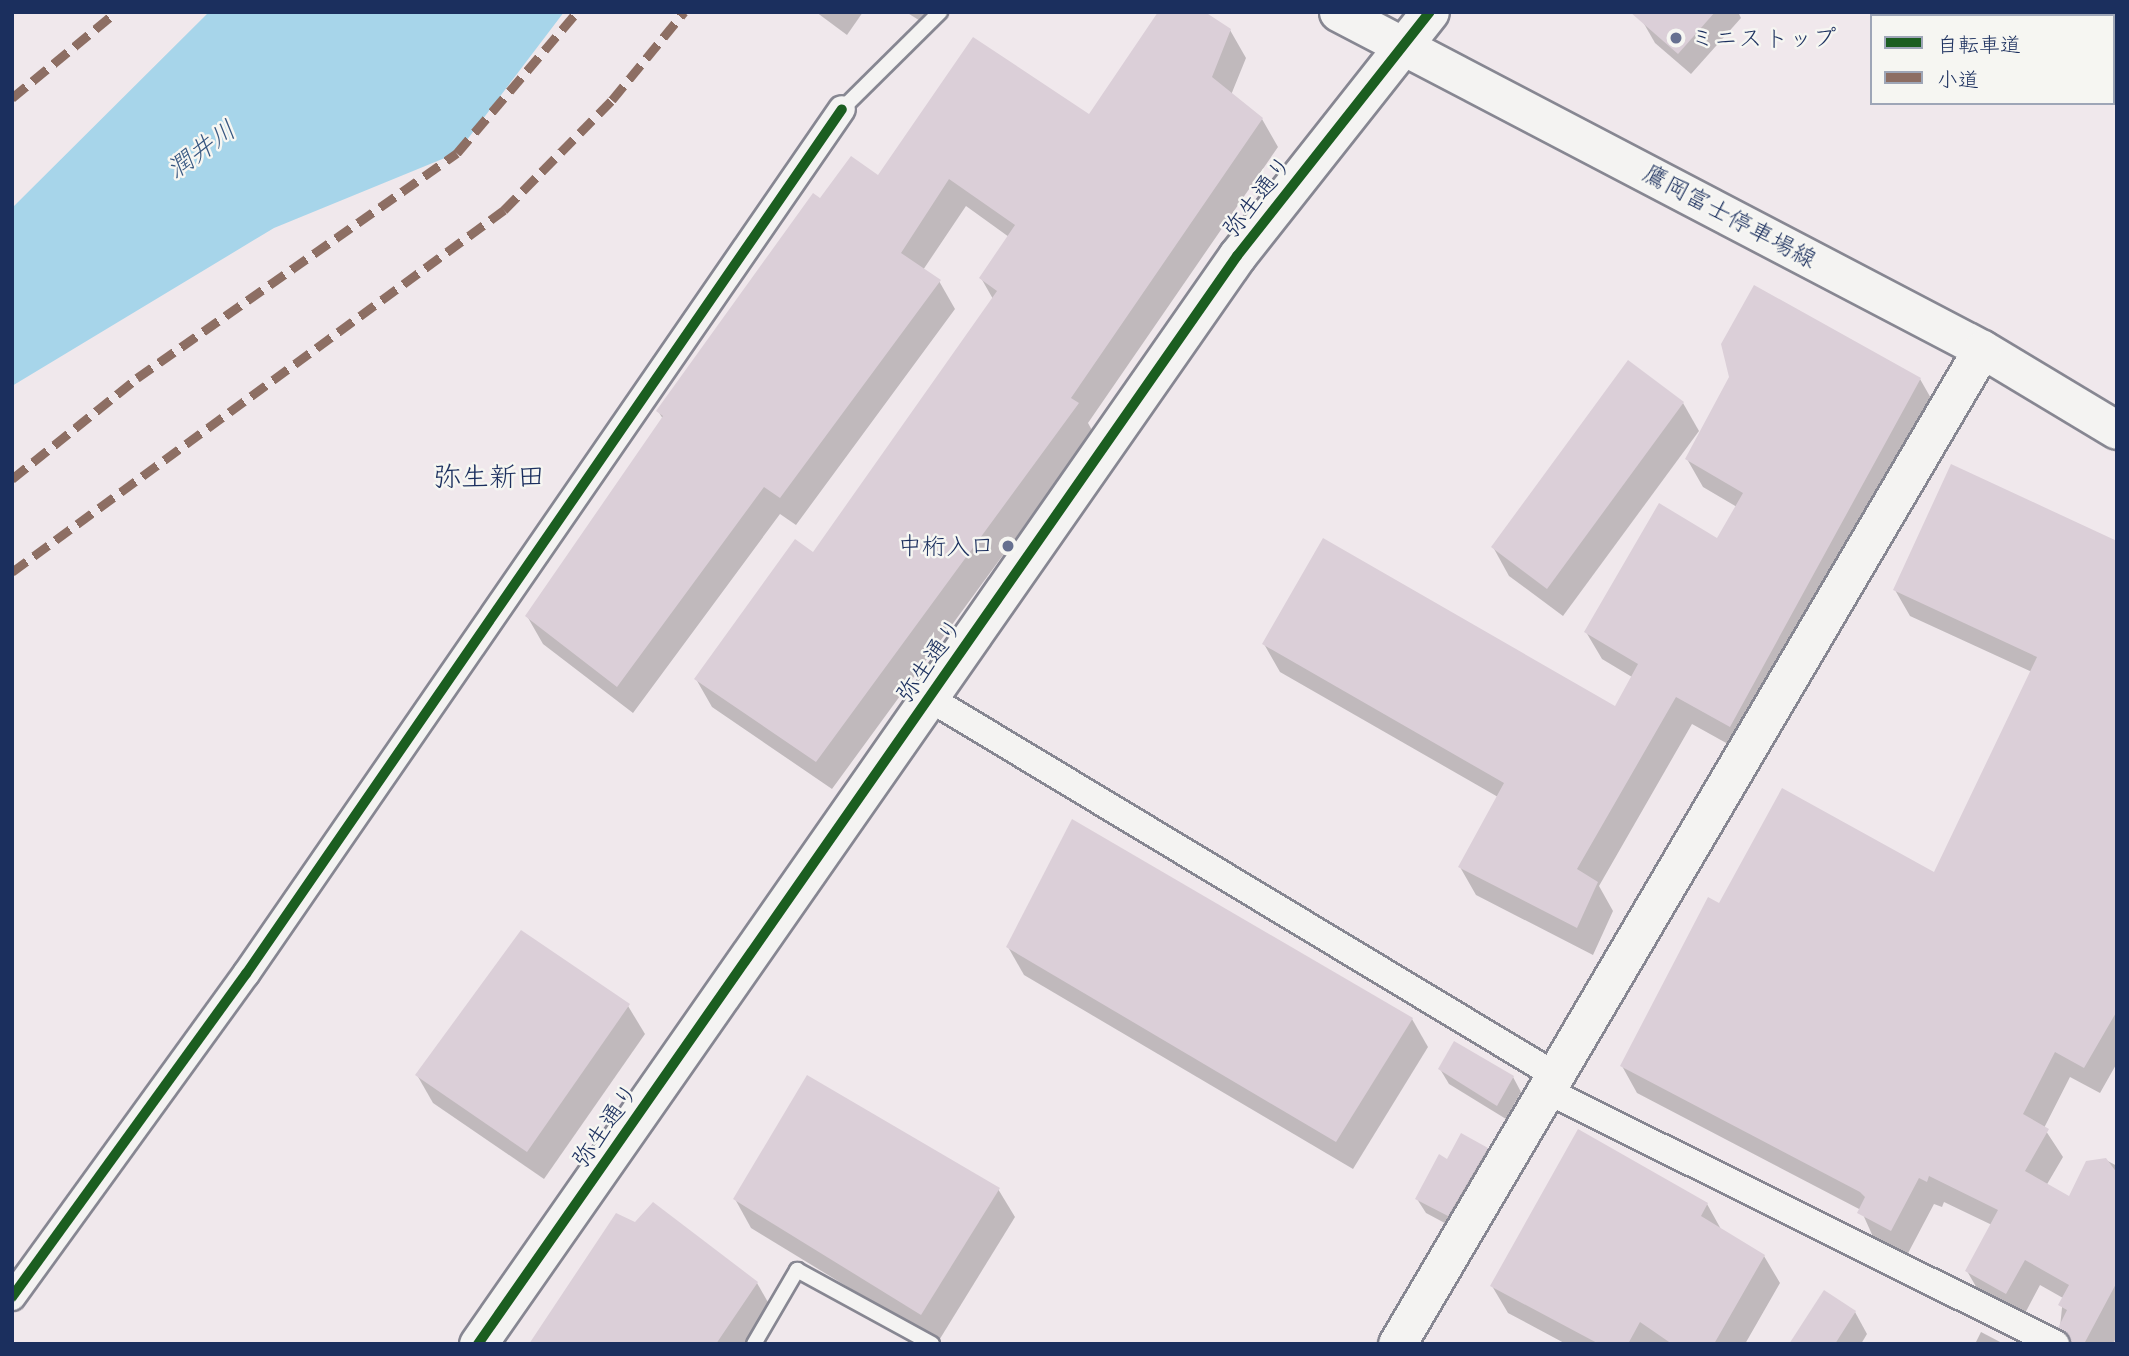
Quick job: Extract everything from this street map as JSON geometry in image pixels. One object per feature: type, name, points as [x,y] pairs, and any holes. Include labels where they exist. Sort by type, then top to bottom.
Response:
[{"type":"street","name":"鷹岡富士停車場線","points":[[1338,12],[1982,349],[2117,430]]},
{"type":"street","name":"弥生通り","points":[[478,1344],[1237,256],[1402,44],[1430,12]]},
{"type":"street","points":[[12,1297],[246,974],[842,109]]},
{"type":"street","points":[[1397,1344],[1982,349]]},
{"type":"street","points":[[929,698],[1549,1082],[2056,1344]]},
{"type":"lane","points":[[842,109],[940,12]]},
{"type":"lane","points":[[754,1344],[797,1270],[932,1344]]},
{"type":"water","name":"潤井川","points":[[209,12],[564,12],[457,153],[274,228],[12,386],[12,208]]},
{"type":"building","points":[[1158,12],[1205,12],[1231,29],[1212,77],[1263,118],[1071,398],[1079,403],[816,762],[694,679],[795,539],[813,552],[997,291],[979,278],[1015,225],[949,179],[901,253],[941,280],[780,498],[764,487],[617,687],[525,616],[663,416],[656,411],[813,193],[820,198],[851,156],[878,175],[973,37],[1089,114]]},
{"type":"building","name":"ミニストップ","points":[[1630,12],[1715,12],[1678,54]]},
{"type":"building","points":[[1754,285],[1921,378],[1730,727],[1676,697],[1577,869],[1598,882],[1577,928],[1458,867],[1504,783],[1262,644],[1323,538],[1615,706],[1638,664],[1584,632],[1659,503],[1717,538],[1743,493],[1685,459],[1729,377],[1721,344]]},
{"type":"building","points":[[1628,360],[1684,402],[1547,589],[1491,547]]},
{"type":"building","points":[[1951,464],[2117,541],[2117,1011],[2084,1068],[2055,1052],[2023,1114],[2049,1129],[2025,1171],[2069,1196],[2086,1161],[2106,1158],[2117,1173],[2117,1282],[2084,1344],[2072,1344],[2058,1328],[2067,1310],[2058,1305],[2069,1285],[2025,1260],[2006,1294],[1965,1271],[1998,1210],[1929,1176],[1927,1182],[1919,1178],[1891,1231],[1857,1213],[1865,1197],[1860,1192],[1620,1066],[1708,897],[1719,903],[1782,788],[1934,872],[2037,657],[1893,590]]},
{"type":"building","points":[[1072,819],[1413,1018],[1336,1142],[1006,947]]},
{"type":"building","points":[[521,930],[630,1004],[527,1152],[415,1075]]},
{"type":"building","points":[[1454,1041],[1514,1076],[1497,1106],[1438,1069]]},
{"type":"building","points":[[807,1075],[1000,1188],[921,1315],[733,1199]]},
{"type":"building","points":[[1578,1129],[1708,1203],[1701,1216],[1765,1255],[1714,1344],[1672,1344],[1640,1322],[1628,1344],[1599,1344],[1490,1286]]},
{"type":"building","points":[[1461,1133],[1488,1148],[1448,1216],[1415,1199],[1439,1154],[1447,1159]]},
{"type":"building","points":[[653,1202],[758,1282],[716,1344],[529,1344],[616,1213],[635,1222]]},
{"type":"building","points":[[1824,1290],[1856,1311],[1835,1344],[1789,1344]]},
{"type":"marked path","points":[[12,98],[116,12]]},
{"type":"marked path","points":[[12,479],[137,378],[457,153],[577,12]]},
{"type":"marked path","points":[[12,572],[504,210],[612,100],[684,12]]},
{"type":"cycle path","points":[[478,1344],[1237,256],[1430,12]]},
{"type":"cycle path","points":[[12,1297],[246,974],[842,109]]},
{"type":"place","name":"ミニストップ","points":[[1676,38]]},
{"type":"place","name":"中桁入口","points":[[1008,546]]},
{"type":"district","name":"弥生新田","points":[[489,476]]}]
